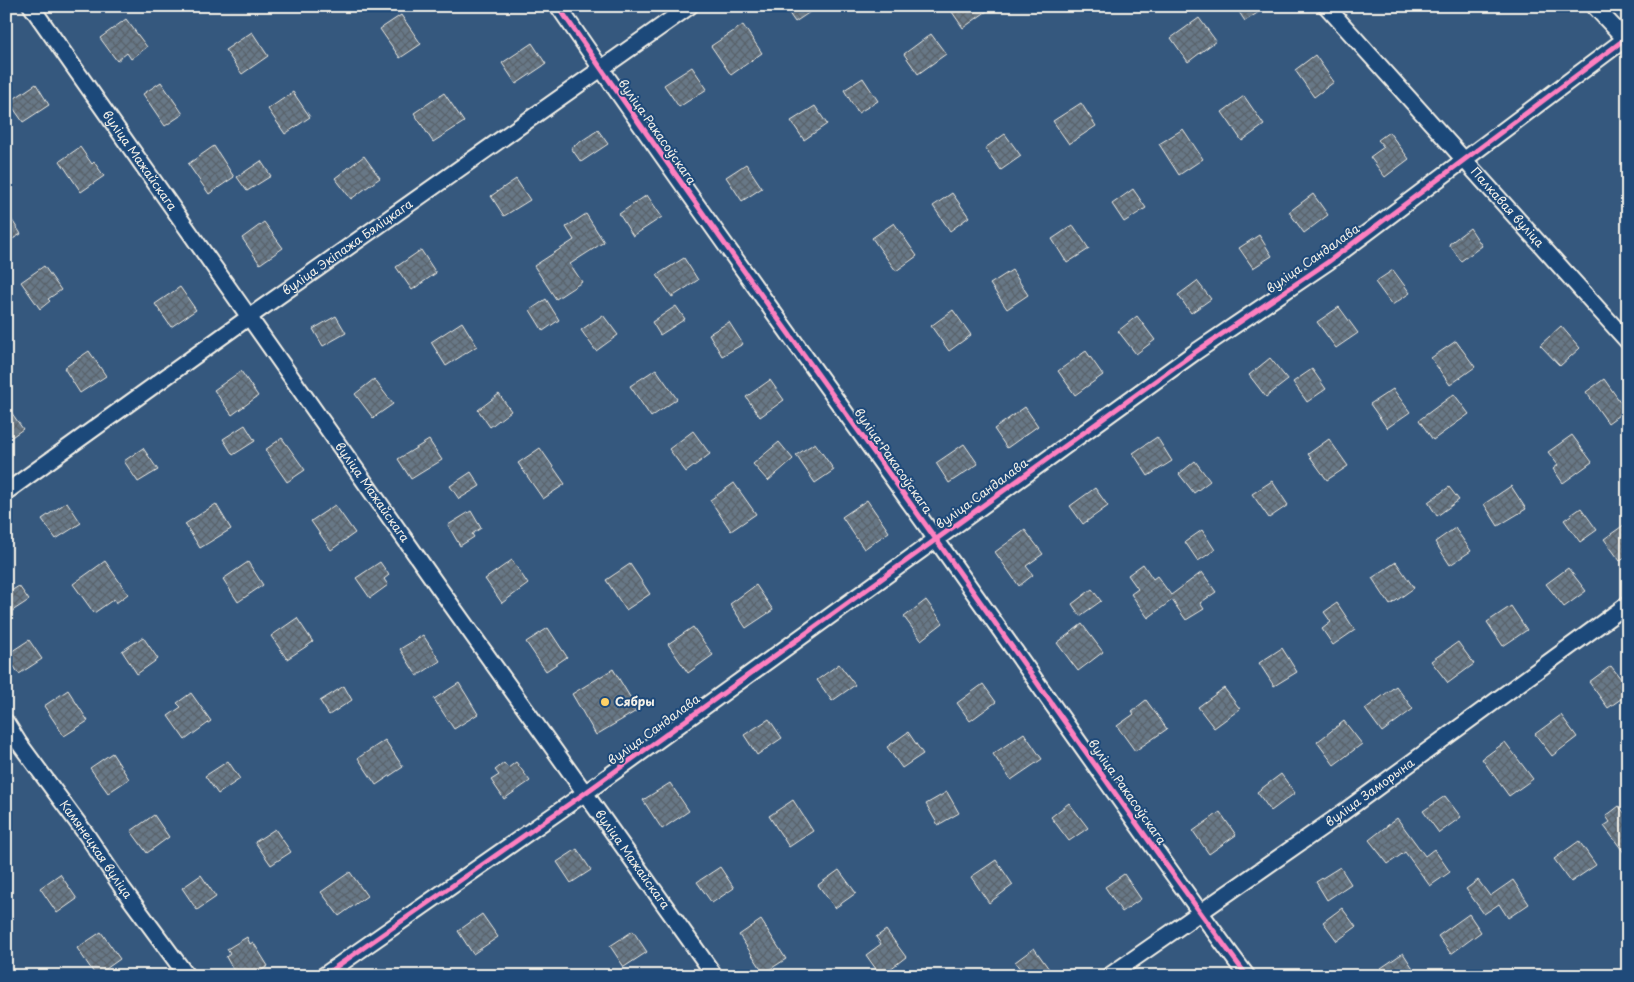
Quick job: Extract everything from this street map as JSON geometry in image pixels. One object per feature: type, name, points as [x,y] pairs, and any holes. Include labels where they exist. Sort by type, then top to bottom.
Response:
[{"type":"street","name":"вуліца Мажайскага","points":[[31,6],[414,553],[716,976]]},
{"type":"street","name":"вуліца Ракасоўскага","points":[[558,6],[704,216],[936,539],[1200,913],[1247,976]]},
{"type":"street","name":"вуліца Экіпажа Бяліцкага","points":[[6,492],[249,317],[690,6]]},
{"type":"street","name":"Палкавая вуліца","points":[[1326,6],[1628,342]]},
{"type":"street","points":[[1594,6],[1626,41]]},
{"type":"street","name":"вуліца Сандалава","points":[[323,976],[585,793],[1194,353],[1328,262],[1626,41]]},
{"type":"street","name":"вуліца Заморына","points":[[1109,976],[1334,819],[1628,604]]},
{"type":"street","name":"Камянецкая вуліца","points":[[6,722],[86,834],[122,889],[186,976]]},
{"type":"building","points":[[784,6],[819,6],[795,22]]},
{"type":"building","points":[[948,6],[994,6],[963,28]]},
{"type":"building","points":[[1235,6],[1268,6],[1245,21]]},
{"type":"building","points":[[401,15],[421,44],[400,58],[380,29]]},
{"type":"building","points":[[1199,18],[1216,41],[1188,62],[1171,38]]},
{"type":"building","points":[[126,19],[147,47],[131,59],[127,53],[117,61],[100,38]]},
{"type":"building","points":[[743,25],[762,53],[731,75],[711,46]]},
{"type":"building","points":[[252,32],[268,56],[242,74],[225,50]]},
{"type":"building","points":[[931,34],[946,54],[918,74],[904,54]]},
{"type":"building","points":[[532,43],[546,64],[516,84],[502,63]]},
{"type":"building","points":[[1315,55],[1334,82],[1314,97],[1295,70]]},
{"type":"building","points":[[692,67],[707,89],[679,107],[664,85]]},
{"type":"building","points":[[863,78],[878,101],[858,113],[844,90]]},
{"type":"building","points":[[161,82],[183,114],[165,126],[143,94]]},
{"type":"building","points":[[36,84],[49,105],[23,122],[9,102]]},
{"type":"building","points":[[293,92],[310,117],[285,134],[268,109]]},
{"type":"building","points":[[444,93],[464,122],[433,142],[414,113]]},
{"type":"building","points":[[1244,96],[1264,125],[1242,141],[1222,112]]},
{"type":"building","points":[[1081,103],[1096,126],[1069,144],[1053,121]]},
{"type":"building","points":[[815,106],[827,124],[804,140],[791,121]]},
{"type":"building","points":[[1183,129],[1203,159],[1179,175],[1159,144]]},
{"type":"building","points":[[598,130],[608,144],[581,162],[571,148]]},
{"type":"building","points":[[1389,132],[1409,159],[1385,177],[1370,157],[1384,147],[1378,140]]},
{"type":"building","points":[[1005,134],[1021,156],[1001,170],[985,148]]},
{"type":"building","points":[[214,146],[234,177],[209,194],[188,164]]},
{"type":"building","points":[[80,147],[92,164],[94,162],[104,176],[81,192],[60,161]]},
{"type":"building","points":[[364,156],[380,178],[351,199],[335,178]]},
{"type":"building","points":[[261,161],[271,176],[247,191],[237,177]]},
{"type":"building","points":[[746,164],[762,188],[742,201],[726,177]]},
{"type":"building","points":[[516,179],[530,200],[504,216],[491,196]]},
{"type":"building","points":[[1133,189],[1146,208],[1124,222],[1112,204]]},
{"type":"building","points":[[952,193],[969,217],[950,231],[933,206]]},
{"type":"building","points":[[1313,194],[1328,215],[1304,233],[1289,212]]},
{"type":"building","points":[[647,195],[662,217],[633,236],[619,214]]},
{"type":"building","points":[[6,211],[21,234],[6,243]]},
{"type":"building","points":[[586,214],[604,242],[570,264],[582,282],[556,299],[534,266],[574,240],[566,227]]},
{"type":"building","points":[[264,222],[283,248],[260,264],[242,238]]},
{"type":"building","points":[[894,223],[917,256],[896,271],[872,238]]},
{"type":"building","points":[[1073,225],[1089,249],[1067,263],[1052,239]]},
{"type":"building","points":[[1470,228],[1482,246],[1461,261],[1449,244]]},
{"type":"building","points":[[1259,235],[1272,256],[1253,268],[1239,248]]},
{"type":"building","points":[[421,250],[436,273],[412,290],[396,267]]},
{"type":"building","points":[[684,258],[698,280],[672,297],[657,275]]},
{"type":"building","points":[[44,266],[61,290],[48,299],[50,301],[40,309],[21,282]]},
{"type":"building","points":[[1012,270],[1028,295],[1007,309],[990,284]]},
{"type":"building","points":[[1393,270],[1410,293],[1392,305],[1375,282]]},
{"type":"building","points":[[1197,281],[1211,299],[1191,313],[1178,295]]},
{"type":"building","points":[[180,287],[196,310],[171,327],[155,304]]},
{"type":"building","points":[[546,299],[559,320],[543,331],[530,310]]},
{"type":"building","points":[[676,306],[685,319],[660,335],[652,322]]},
{"type":"building","points":[[1339,307],[1358,333],[1336,348],[1317,322]]},
{"type":"building","points":[[953,310],[971,335],[949,351],[931,326]]},
{"type":"building","points":[[603,315],[618,335],[596,351],[581,330]]},
{"type":"building","points":[[336,316],[346,333],[323,346],[313,329]]},
{"type":"building","points":[[1137,316],[1155,340],[1136,354],[1118,331]]},
{"type":"building","points":[[462,322],[477,346],[446,366],[431,342]]},
{"type":"building","points":[[729,322],[743,344],[722,356],[709,334]]},
{"type":"building","points":[[1561,326],[1580,348],[1560,366],[1540,345]]},
{"type":"building","points":[[1456,341],[1475,367],[1450,385],[1431,358]]},
{"type":"building","points":[[89,351],[106,376],[80,393],[64,368]]},
{"type":"building","points":[[1086,351],[1103,375],[1075,395],[1058,371]]},
{"type":"building","points":[[1270,358],[1288,380],[1266,397],[1249,375]]},
{"type":"building","points":[[656,369],[677,399],[651,417],[630,386]]},
{"type":"building","points":[[1312,369],[1326,389],[1307,402],[1293,382]]},
{"type":"building","points":[[241,371],[258,396],[232,415],[214,390]]},
{"type":"building","points":[[374,379],[393,404],[373,418],[355,394]]},
{"type":"building","points":[[1604,379],[1626,410],[1608,423],[1586,392]]},
{"type":"building","points":[[770,380],[784,400],[760,417],[746,397]]},
{"type":"building","points":[[1393,389],[1410,412],[1387,428],[1370,404]]},
{"type":"building","points":[[499,394],[511,411],[490,427],[478,410]]},
{"type":"building","points":[[1454,394],[1469,414],[1433,440],[1419,420]]},
{"type":"building","points":[[6,405],[23,429],[6,441]]},
{"type":"building","points":[[1025,407],[1038,426],[1007,448],[994,429]]},
{"type":"building","points":[[245,425],[255,441],[233,455],[223,439]]},
{"type":"building","points":[[693,431],[710,454],[686,472],[669,449]]},
{"type":"building","points":[[1572,435],[1592,462],[1563,483],[1553,469],[1558,465],[1548,452]]},
{"type":"building","points":[[1157,437],[1172,461],[1148,476],[1133,453]]},
{"type":"building","points":[[282,438],[305,470],[287,482],[265,450]]},
{"type":"building","points":[[1329,439],[1348,466],[1327,480],[1308,454]]},
{"type":"building","points":[[429,440],[442,460],[411,479],[398,459]]},
{"type":"building","points":[[779,442],[793,459],[768,481],[753,464]]},
{"type":"building","points":[[815,443],[834,470],[815,483],[796,455]]},
{"type":"building","points":[[964,444],[978,464],[949,483],[936,463]]},
{"type":"building","points":[[143,448],[158,470],[138,482],[124,461]]},
{"type":"building","points":[[540,448],[565,484],[543,499],[518,463]]},
{"type":"building","points":[[1195,461],[1210,481],[1194,493],[1179,474]]},
{"type":"building","points":[[471,472],[480,486],[459,499],[450,486]]},
{"type":"building","points":[[1272,481],[1288,505],[1269,518],[1252,494]]},
{"type":"building","points":[[734,483],[756,514],[731,531],[710,500]]},
{"type":"building","points":[[1511,486],[1526,509],[1498,526],[1484,504]]},
{"type":"building","points":[[1449,487],[1459,500],[1437,516],[1428,502]]},
{"type":"building","points":[[1095,488],[1108,506],[1083,524],[1070,506]]},
{"type":"building","points":[[867,500],[889,532],[864,549],[842,517]]},
{"type":"building","points":[[67,502],[81,523],[56,539],[42,519]]},
{"type":"building","points":[[216,504],[231,529],[200,548],[185,524]]},
{"type":"building","points":[[335,505],[355,533],[331,550],[311,521]]},
{"type":"building","points":[[1581,508],[1597,530],[1580,542],[1564,520]]},
{"type":"building","points":[[471,511],[481,528],[472,534],[474,537],[460,546],[448,525]]},
{"type":"building","points":[[1628,522],[1628,556],[1620,561],[1604,539]]},
{"type":"building","points":[[1455,528],[1471,551],[1450,565],[1435,542]]},
{"type":"building","points":[[1025,530],[1043,554],[1026,566],[1033,575],[1019,586],[995,552]]},
{"type":"building","points":[[1202,530],[1215,550],[1198,561],[1185,542]]},
{"type":"building","points":[[512,560],[528,584],[502,603],[485,579]]},
{"type":"building","points":[[105,561],[128,594],[116,603],[114,599],[94,613],[73,584]]},
{"type":"building","points":[[248,562],[263,585],[238,602],[223,579]]},
{"type":"building","points":[[380,562],[389,575],[384,579],[388,585],[370,598],[356,578]]},
{"type":"building","points":[[1396,562],[1414,588],[1390,605],[1372,578]]},
{"type":"building","points":[[630,564],[650,594],[626,610],[606,580]]},
{"type":"building","points":[[1143,564],[1153,579],[1157,576],[1171,595],[1202,572],[1216,592],[1200,603],[1204,609],[1186,620],[1172,600],[1148,618],[1131,594],[1138,589],[1128,575]]},
{"type":"building","points":[[1568,568],[1586,591],[1564,607],[1546,584]]},
{"type":"building","points":[[756,585],[773,610],[746,628],[730,604]]},
{"type":"building","points":[[19,586],[29,600],[6,615],[6,594]]},
{"type":"building","points":[[1092,589],[1101,601],[1080,616],[1072,604]]},
{"type":"building","points":[[926,600],[943,623],[921,640],[904,617]]},
{"type":"building","points":[[1337,603],[1355,630],[1333,645],[1322,629],[1331,622],[1324,612]]},
{"type":"building","points":[[1511,606],[1527,630],[1503,646],[1487,622]]},
{"type":"building","points":[[297,618],[313,642],[287,659],[271,636]]},
{"type":"building","points":[[1082,624],[1103,652],[1078,671],[1057,643]]},
{"type":"building","points":[[693,627],[713,655],[688,673],[668,644]]},
{"type":"building","points":[[548,628],[567,657],[546,671],[526,642]]},
{"type":"building","points":[[423,635],[440,661],[417,676],[400,649]]},
{"type":"building","points":[[143,637],[158,659],[137,674],[122,651]]},
{"type":"building","points":[[29,640],[42,659],[19,674],[6,655]]},
{"type":"building","points":[[1458,642],[1474,664],[1448,683],[1431,661]]},
{"type":"building","points":[[1282,648],[1297,672],[1274,686],[1259,663]]},
{"type":"building","points":[[839,664],[855,685],[832,701],[817,680]]},
{"type":"building","points":[[1611,666],[1628,688],[1628,694],[1608,708],[1589,682]]},
{"type":"building","name":"Сябры","points":[[613,669],[638,710],[596,735],[572,694]]},
{"type":"building","points":[[459,683],[478,714],[454,729],[434,699]]},
{"type":"building","points":[[983,684],[996,702],[970,721],[957,703]]},
{"type":"building","points":[[344,686],[352,700],[329,715],[320,701]]},
{"type":"building","points":[[1396,686],[1413,709],[1382,732],[1365,709]]},
{"type":"building","points":[[1224,688],[1240,709],[1214,728],[1198,707]]},
{"type":"building","points":[[68,690],[88,721],[64,736],[44,706]]},
{"type":"building","points":[[191,693],[211,721],[185,740],[168,716],[181,707],[177,703]]},
{"type":"building","points":[[1146,700],[1167,729],[1135,751],[1117,726],[1134,714],[1132,711]]},
{"type":"building","points":[[1561,715],[1577,737],[1552,756],[1535,734]]},
{"type":"building","points":[[769,719],[782,738],[757,755],[744,735]]},
{"type":"building","points":[[1344,721],[1362,744],[1334,765],[1317,742]]},
{"type":"building","points":[[908,732],[923,754],[902,768],[887,747]]},
{"type":"building","points":[[1024,733],[1042,759],[1011,780],[993,754]]},
{"type":"building","points":[[385,740],[403,767],[376,785],[358,758]]},
{"type":"building","points":[[1505,742],[1533,779],[1509,796],[1482,759]]},
{"type":"building","points":[[112,753],[129,779],[108,793],[90,768]]},
{"type":"building","points":[[228,761],[240,779],[218,794],[205,776]]},
{"type":"building","points":[[516,762],[530,781],[504,799],[491,780],[499,775],[495,770],[504,763],[508,768]]},
{"type":"building","points":[[1281,774],[1295,793],[1271,811],[1257,792]]},
{"type":"building","points":[[670,783],[689,811],[662,829],[643,800]]},
{"type":"building","points":[[947,792],[959,813],[938,825],[926,804]]},
{"type":"building","points":[[1445,796],[1461,817],[1439,833],[1423,811]]},
{"type":"building","points":[[793,800],[813,831],[789,847],[769,816]]},
{"type":"building","points":[[1069,803],[1088,828],[1069,841],[1051,817]]},
{"type":"building","points":[[1619,806],[1628,818],[1628,858],[1604,826],[1610,822],[1606,816]]},
{"type":"building","points":[[1220,812],[1236,835],[1209,854],[1193,831]]},
{"type":"building","points":[[154,815],[169,837],[147,853],[131,831]]},
{"type":"building","points":[[1397,818],[1425,856],[1434,849],[1450,872],[1430,886],[1405,852],[1388,864],[1369,840]]},
{"type":"building","points":[[275,829],[291,852],[271,865],[255,842]]},
{"type":"building","points":[[1579,841],[1596,865],[1571,882],[1554,859]]},
{"type":"building","points":[[577,849],[591,870],[571,883],[557,862]]},
{"type":"building","points":[[996,860],[1013,885],[989,903],[971,877]]},
{"type":"building","points":[[720,867],[734,888],[712,903],[697,882]]},
{"type":"building","points":[[1340,867],[1351,884],[1327,900],[1316,882]]},
{"type":"building","points":[[839,870],[856,893],[835,908],[818,885]]},
{"type":"building","points":[[350,872],[367,896],[339,916],[321,892]]},
{"type":"building","points":[[60,874],[77,899],[57,913],[40,888]]},
{"type":"building","points":[[1124,874],[1141,899],[1122,912],[1105,887]]},
{"type":"building","points":[[201,875],[216,897],[197,910],[182,888]]},
{"type":"building","points":[[1478,880],[1490,896],[1513,880],[1529,904],[1508,918],[1499,904],[1484,914],[1466,889]]},
{"type":"building","points":[[1342,908],[1356,927],[1337,941],[1323,922]]},
{"type":"building","points":[[482,914],[498,937],[473,954],[458,931]]},
{"type":"building","points":[[1469,914],[1481,932],[1451,954],[1438,936]]},
{"type":"building","points":[[761,920],[786,959],[764,973],[739,935]]},
{"type":"building","points":[[886,930],[906,957],[881,976],[866,955],[881,944],[876,937]]},
{"type":"building","points":[[633,931],[647,952],[624,967],[610,946]]},
{"type":"building","points":[[101,932],[120,959],[96,976],[77,948]]},
{"type":"building","points":[[247,937],[250,944],[253,942],[268,966],[253,976],[237,976],[226,957],[230,954],[227,949]]},
{"type":"building","points":[[1034,948],[1049,969],[1039,976],[1025,976],[1015,962]]},
{"type":"building","points":[[1403,953],[1418,976],[1386,976],[1381,968]]},
{"type":"cycle path","points":[[558,6],[698,207],[1247,976]]},
{"type":"cycle path","points":[[323,976],[585,793],[1194,353],[1328,262],[1625,39]]},
{"type":"place","name":"Сябры","points":[[605,702]]}]
